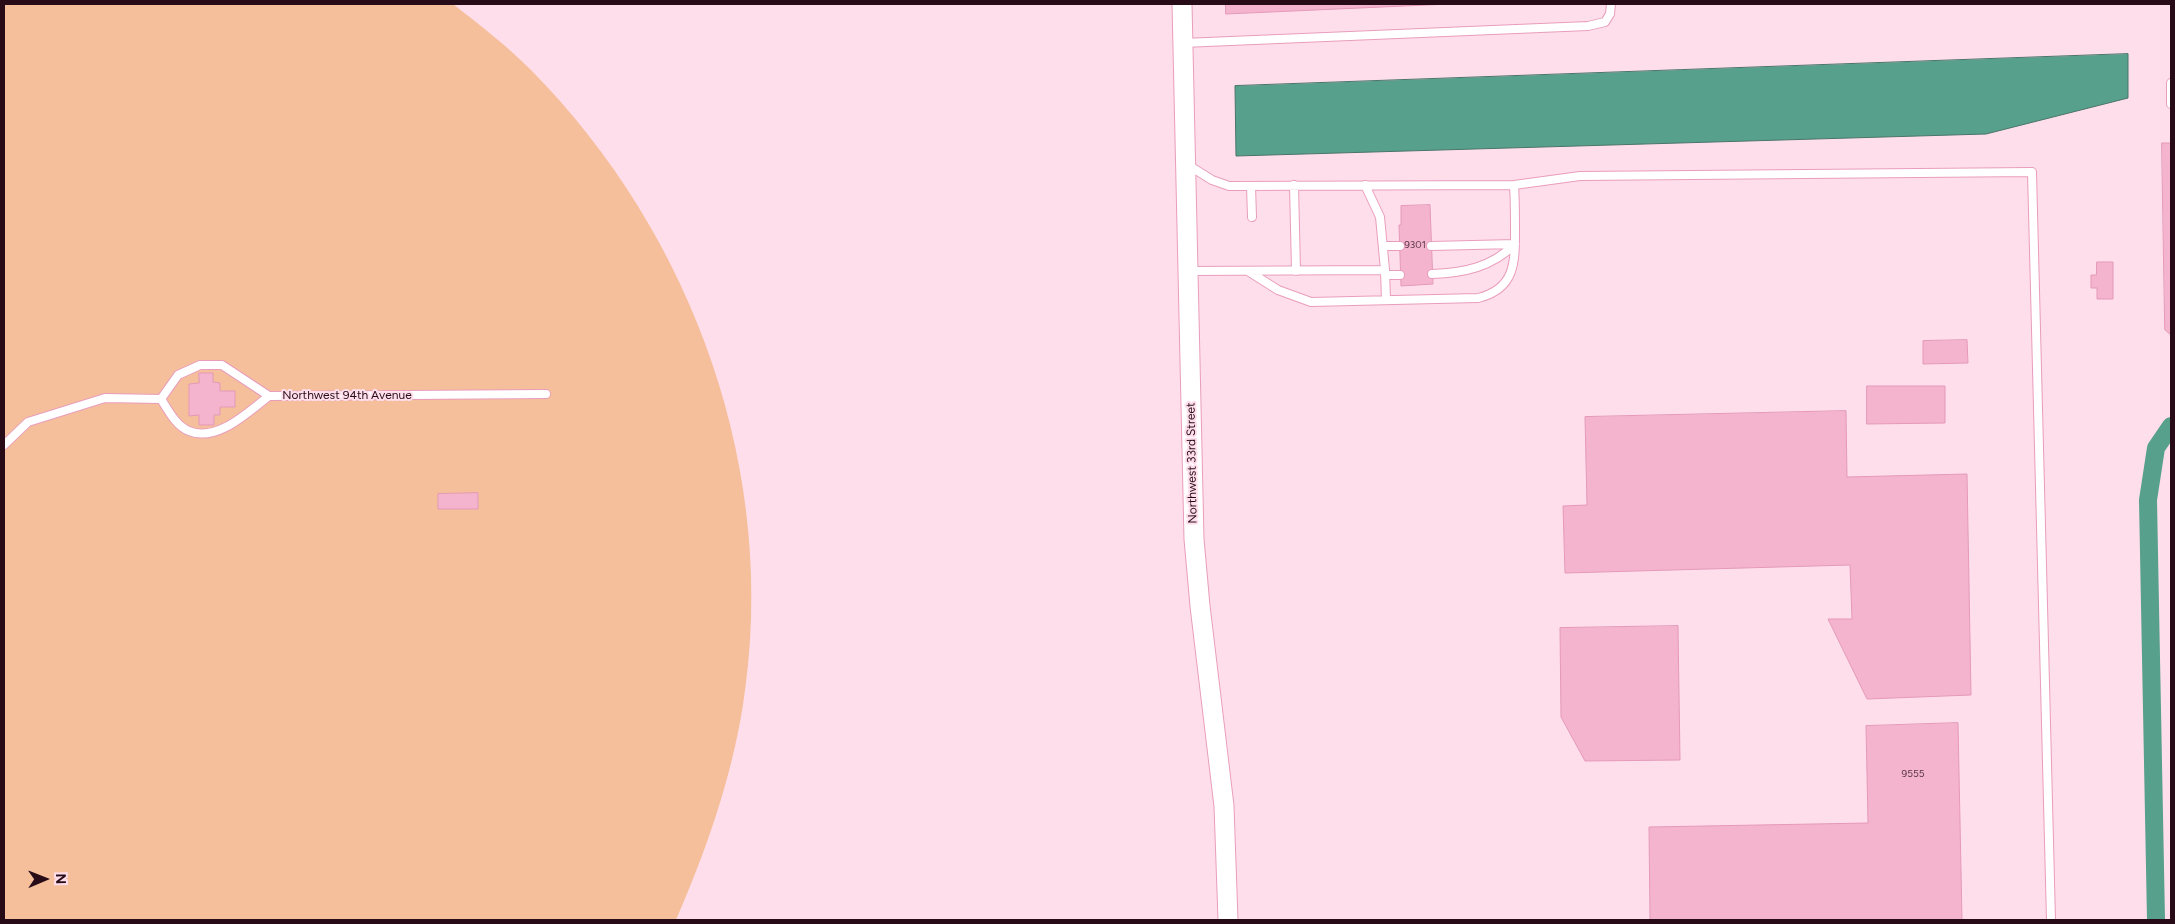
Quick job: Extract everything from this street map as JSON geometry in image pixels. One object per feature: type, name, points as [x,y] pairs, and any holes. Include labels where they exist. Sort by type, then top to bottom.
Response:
[{"type":"street","name":"Northwest 33rd Street","points":[[1182,4],[1194,539],[1224,806],[1228,920]]},
{"type":"lane","points":[[1183,43],[1566,28],[1606,22],[1610,14],[1610,4]]},
{"type":"lane","points":[[2171,83],[2171,104]]},
{"type":"lane","points":[[1186,164],[1220,184],[1229,186],[1514,185],[1580,176],[2032,172],[2051,920]]},
{"type":"lane","points":[[1294,185],[1296,271]]},
{"type":"lane","points":[[1366,185],[1380,218],[1384,246],[1386,300]]},
{"type":"lane","points":[[1248,271],[1278,290],[1303,300],[1319,302],[1478,298],[1489,295],[1499,290],[1511,274],[1514,264],[1514,185]]},
{"type":"lane","points":[[1251,186],[1252,217]]},
{"type":"lane","points":[[1431,246],[1515,244]]},
{"type":"lane","points":[[1432,274],[1468,271],[1490,263],[1515,244]]},
{"type":"lane","points":[[1384,246],[1400,246]]},
{"type":"lane","points":[[1187,271],[1296,271],[1400,275]]},
{"type":"lane","name":"Northwest 94th Avenue","points":[[161,399],[178,375],[200,364],[222,365],[269,396],[546,394]]},
{"type":"lane","points":[[4,445],[28,422],[105,398],[161,399],[175,420],[190,432],[209,433],[226,428],[269,396]]},
{"type":"shaded area","points":[[4,4],[453,4],[522,61],[588,135],[638,206],[679,283],[712,363],[735,446],[748,532],[751,618],[743,705],[738,733],[716,815],[676,920],[4,920]]},
{"type":"shaded area","points":[[2128,54],[2128,98],[1986,134],[1236,156],[1235,86]]},
{"type":"building","points":[[1226,4],[1449,4],[1226,14]]},
{"type":"building","points":[[2162,143],[2171,143],[2171,335],[2165,330]]},
{"type":"building","points":[[1430,205],[1433,284],[1401,286],[1399,225],[1401,225],[1401,206]]},
{"type":"building","points":[[2097,262],[2113,262],[2113,299],[2097,299],[2097,288],[2091,288],[2091,275],[2096,275]]},
{"type":"building","points":[[1967,340],[1968,363],[1923,364],[1923,341]]},
{"type":"building","points":[[199,373],[213,373],[213,382],[220,383],[220,391],[235,391],[235,407],[220,407],[220,415],[214,415],[214,425],[199,425],[199,415],[189,416],[189,384],[199,383]]},
{"type":"building","points":[[1867,386],[1945,386],[1945,423],[1867,424]]},
{"type":"building","points":[[1846,411],[1847,477],[1967,474],[1971,695],[1867,699],[1828,619],[1852,619],[1850,565],[1565,573],[1563,506],[1587,505],[1585,417]]},
{"type":"building","points":[[478,493],[478,509],[438,509],[438,494]]},
{"type":"building","points":[[1678,626],[1680,760],[1585,761],[1561,717],[1560,628]]},
{"type":"building","points":[[1958,723],[1962,920],[1650,920],[1649,827],[1868,823],[1866,726]]},
{"type":"waterway","points":[[2156,920],[2148,500],[2156,448],[2171,426]]}]
